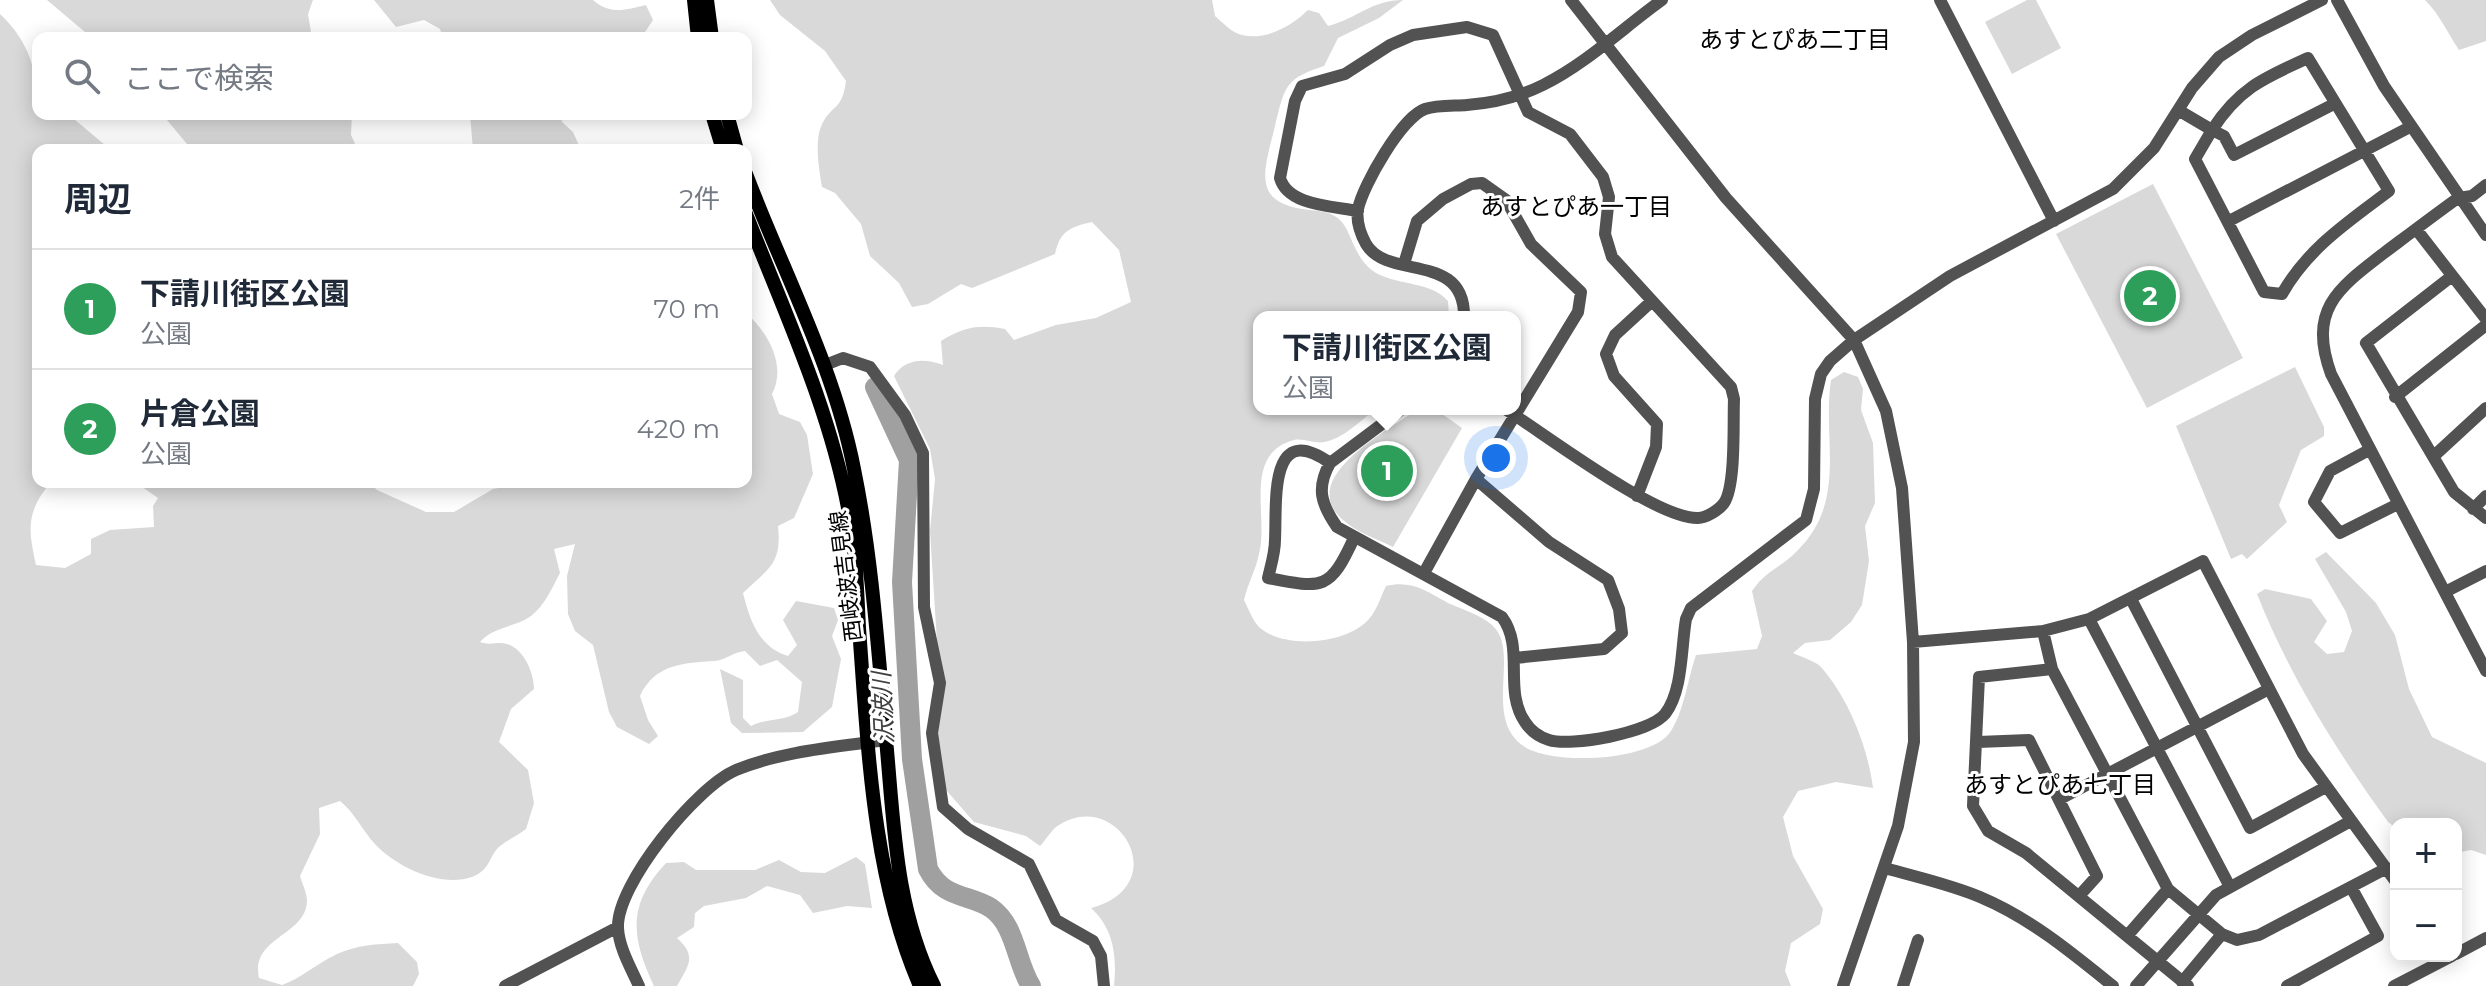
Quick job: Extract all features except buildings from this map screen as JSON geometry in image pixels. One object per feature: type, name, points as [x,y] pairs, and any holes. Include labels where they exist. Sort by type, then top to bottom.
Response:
[{"type":"main road","points":[[694,0],[697,32]]},
{"type":"main road","points":[[707,0],[711,32]]},
{"type":"main road","points":[[714,120],[721,144]]},
{"type":"main road","points":[[729,120],[735,144]]},
{"type":"main road","name":"西岐波吉見線","points":[[752,189],[825,365],[855,470],[886,740],[896,864],[911,928],[934,986]]},
{"type":"main road","name":"西岐波吉見線","points":[[752,229],[823,409],[836,455],[849,514],[869,742],[891,910],[920,986]]},
{"type":"street","points":[[1571,0],[1726,198],[1854,340],[1886,411],[1897,454],[1913,642],[1914,742],[1898,826],[1843,986]]},
{"type":"street","points":[[1463,311],[1462,301],[1446,278],[1436,272],[1380,257],[1368,248],[1361,235],[1358,211],[1367,187],[1403,126],[1425,109],[1495,103],[1560,76],[1662,0]]},
{"type":"street","points":[[1940,0],[2054,221]]},
{"type":"street","points":[[1394,415],[1330,463],[1324,475],[1321,500],[1337,527],[1502,617],[1514,641],[1518,708],[1525,723],[1548,740],[1562,742],[1653,725],[1665,713],[1675,694],[1686,619],[1691,608],[1806,520],[1814,489],[1815,399],[1821,374],[1854,340],[1950,276],[2100,197],[2134,171],[2219,57],[2252,35],[2322,0]]},
{"type":"street","points":[[2337,0],[2410,127],[2486,235]]},
{"type":"street","points":[[1358,211],[1298,198],[1284,190],[1281,184],[1295,101],[1302,86],[1345,74],[1390,45],[1413,35],[1467,27],[1493,35],[1519,95],[1535,118],[1570,134],[1603,177],[1609,197],[1605,234],[1608,248],[1731,387],[1734,399],[1730,481],[1724,502],[1699,519],[1637,496],[1515,415]]},
{"type":"street","points":[[2308,58],[2334,104],[2389,191],[2319,244],[2298,266],[2282,294],[2264,292],[2195,159],[2226,108],[2255,82],[2308,58]]},
{"type":"street","points":[[2178,110],[2224,136],[2234,155],[2334,104]]},
{"type":"street","points":[[2229,221],[2364,154],[2410,127]]},
{"type":"street","points":[[1404,264],[1417,221],[1443,199],[1471,184],[1482,183],[1506,200],[1531,244],[1581,292],[1578,312],[1521,396]]},
{"type":"street","points":[[2486,185],[2472,196],[2458,198],[2346,282],[2326,311],[2323,353],[2369,450],[2445,592],[2482,652],[2486,671]]},
{"type":"street","points":[[2395,397],[2486,322],[2416,229]]},
{"type":"street","points":[[2452,276],[2366,343],[2395,397],[2435,455],[2454,492],[2486,518]]},
{"type":"street","points":[[1637,496],[1656,447],[1657,424],[1614,376],[1606,354],[1615,335],[1652,301]]},
{"type":"street","points":[[825,365],[843,358],[870,367],[897,402],[923,453],[924,607],[940,683],[932,733],[943,807],[968,829],[1029,864],[1056,920],[1093,941],[1101,956],[1104,986]]},
{"type":"street","points":[[2435,455],[2486,408]]},
{"type":"street","points":[[1424,573],[1508,415]]},
{"type":"street","points":[[1330,463],[1301,450],[1283,461],[1278,474],[1275,545],[1268,578],[1303,585],[1328,581],[1340,569],[1354,538]]},
{"type":"street","points":[[2369,450],[2330,471],[2314,502],[2340,533],[2398,504]]},
{"type":"street","points":[[1476,479],[1549,542],[1608,580],[1619,609],[1622,633],[1604,649],[1515,658]]},
{"type":"street","points":[[2473,509],[2486,496]]},
{"type":"street","points":[[1913,642],[2043,631],[2089,619],[2203,561],[2324,788],[2390,873]]},
{"type":"street","points":[[2445,592],[2486,571]]},
{"type":"street","points":[[2131,599],[2250,828],[2324,788]]},
{"type":"street","points":[[2089,619],[2230,887]]},
{"type":"street","points":[[2043,631],[2052,669],[2168,889],[2222,934],[2237,940],[2259,935],[2387,868]]},
{"type":"street","points":[[2052,669],[1979,677],[1973,806],[1978,819],[1988,831],[2026,853],[2185,984],[2222,934]]},
{"type":"street","points":[[2060,799],[2269,689]]},
{"type":"street","points":[[639,986],[618,927],[623,898],[685,809],[716,780],[757,763],[886,740]]},
{"type":"street","points":[[1978,742],[2029,740],[2097,876],[2079,896]]},
{"type":"street","points":[[2136,986],[2197,914],[2230,887],[2349,822]]},
{"type":"street","points":[[1885,868],[1958,889],[2003,908],[2057,940],[2113,986]]},
{"type":"street","points":[[2287,986],[2378,936],[2351,887]]},
{"type":"street","points":[[2127,936],[2168,889]]},
{"type":"street","points":[[505,986],[618,927]]},
{"type":"street","points":[[2462,950],[2486,938]]},
{"type":"street","points":[[1903,986],[1918,940]]},
{"type":"street","points":[[2394,986],[2438,962]]},
{"type":"shaded area","points":[[47,0],[313,0],[308,14],[311,32],[85,32]]},
{"type":"shaded area","points":[[374,0],[593,0],[612,9],[646,5],[653,20],[645,32],[441,32],[424,20],[396,27]]},
{"type":"shaded area","points":[[770,0],[1212,0],[1215,16],[1227,27],[1242,35],[1260,36],[1278,31],[1308,10],[1319,13],[1328,26],[1382,3],[1403,0],[1379,18],[1338,38],[1324,66],[1301,75],[1288,86],[1267,157],[1266,183],[1278,201],[1336,217],[1368,267],[1385,277],[1433,290],[1448,301],[1449,311],[1253,311],[1253,415],[1368,415],[1331,440],[1294,440],[1278,447],[1268,458],[1261,488],[1259,554],[1244,600],[1259,627],[1284,639],[1299,641],[1332,639],[1359,627],[1372,615],[1386,586],[1404,584],[1418,588],[1477,615],[1492,625],[1500,636],[1504,666],[1503,701],[1511,733],[1522,745],[1535,752],[1600,758],[1644,749],[1671,731],[1683,704],[1696,655],[1757,649],[1762,636],[1752,591],[1763,578],[1797,551],[1813,532],[1823,512],[1830,469],[1831,380],[1844,372],[1858,377],[1863,389],[1861,410],[1873,443],[1875,503],[1865,526],[1869,561],[1862,605],[1851,622],[1830,640],[1805,643],[1793,653],[1821,667],[1840,694],[1862,741],[1873,788],[1836,782],[1798,791],[1783,817],[1793,856],[1823,909],[1820,924],[1791,943],[1785,971],[1791,986],[1114,986],[1112,944],[1105,925],[1091,908],[1117,896],[1130,880],[1134,861],[1128,843],[1116,828],[1099,818],[1078,817],[1056,827],[1040,846],[1026,836],[974,822],[946,790],[936,728],[938,658],[930,531],[935,479],[930,449],[894,376],[904,366],[916,361],[943,365],[941,341],[964,330],[979,327],[1005,329],[1014,340],[1056,325],[1096,318],[1131,302],[1119,250],[1092,222],[1084,224],[1063,235],[1055,254],[972,288],[961,284],[928,304],[912,307],[899,283],[870,256],[861,224],[835,193],[822,187],[818,138],[826,117],[840,102],[846,81],[825,51],[780,15]]},
{"type":"shaded area","points":[[2027,0],[2036,0],[2061,48],[2012,74],[1985,22]]},
{"type":"shaded area","points":[[2425,0],[2486,0],[2486,41],[2459,50]]},
{"type":"shaded area","points":[[0,14],[19,36],[32,66],[32,120],[75,120],[104,144],[32,144],[32,488],[47,488],[31,521],[36,565],[65,568],[91,554],[91,539],[110,530],[154,527],[153,506],[158,498],[144,488],[375,488],[426,512],[454,512],[498,488],[752,488],[752,319],[754,321],[768,340],[776,361],[776,383],[772,394],[779,414],[800,422],[807,435],[813,474],[794,518],[778,526],[778,549],[772,564],[743,593],[757,632],[770,646],[788,656],[797,645],[783,620],[796,601],[834,608],[838,620],[832,636],[841,659],[832,707],[803,732],[742,733],[731,723],[720,669],[743,680],[743,718],[751,726],[798,712],[802,682],[777,660],[760,666],[745,651],[719,660],[671,667],[654,677],[640,696],[648,720],[658,736],[649,744],[617,727],[609,712],[593,645],[575,631],[568,614],[567,576],[575,544],[554,549],[560,573],[540,607],[525,620],[491,633],[480,642],[504,643],[513,647],[527,662],[532,676],[534,689],[511,709],[499,742],[528,770],[534,803],[526,829],[500,846],[478,874],[460,880],[447,880],[420,873],[384,852],[340,801],[319,808],[320,834],[300,876],[307,898],[304,913],[298,922],[270,945],[258,964],[259,978],[282,985],[345,951],[398,943],[417,962],[419,974],[413,986],[0,986]]},
{"type":"shaded area","points":[[167,120],[352,120],[351,135],[355,144],[187,144]]},
{"type":"shaded area","points":[[470,120],[563,120],[561,121],[573,132],[578,144],[472,144]]},
{"type":"shaded area","points":[[2153,184],[2243,358],[2147,408],[2056,234]]},
{"type":"shaded area","points":[[2295,367],[2324,427],[2324,436],[2301,450],[2279,505],[2287,522],[2247,559],[2242,554],[2231,559],[2176,426]]},
{"type":"shaded area","points":[[1409,415],[1444,415],[1462,428],[1393,547],[1348,524],[1331,504],[1330,488],[1338,472],[1369,442]]},
{"type":"shaded area","points":[[2326,552],[2376,603],[2395,635],[2409,689],[2432,737],[2486,763],[2486,855],[2471,850],[2462,852],[2462,818],[2390,818],[2390,824],[2388,822],[2350,768],[2299,684],[2257,594],[2265,589],[2311,599],[2327,621],[2314,642],[2327,654],[2344,652],[2352,631],[2346,612],[2315,559]]},
{"type":"shaded area","points":[[856,857],[865,864],[872,908],[847,906],[813,913],[800,895],[767,886],[746,898],[704,906],[695,913],[694,927],[677,938],[687,950],[689,961],[677,986],[654,986],[637,937],[637,922],[644,893],[666,863],[684,862],[696,870],[755,870],[779,860],[801,872],[825,873]]},
{"type":"waterway","name":"沢波川","points":[[875,387],[909,460],[902,582],[912,759],[928,869],[941,886],[983,904],[999,915],[1011,934],[1031,986]]},
{"type":"place","name":"片倉公園","points":[[2150,296]]},
{"type":"place","name":"下請川街区公園","points":[[1387,471]]},
{"type":"district","name":"あすとぴあ二丁目","points":[[1795,39]]},
{"type":"district","name":"あすとぴあ一丁目","points":[[1576,206]]},
{"type":"district","name":"あすとぴあ七丁目","points":[[2060,784]]}]
